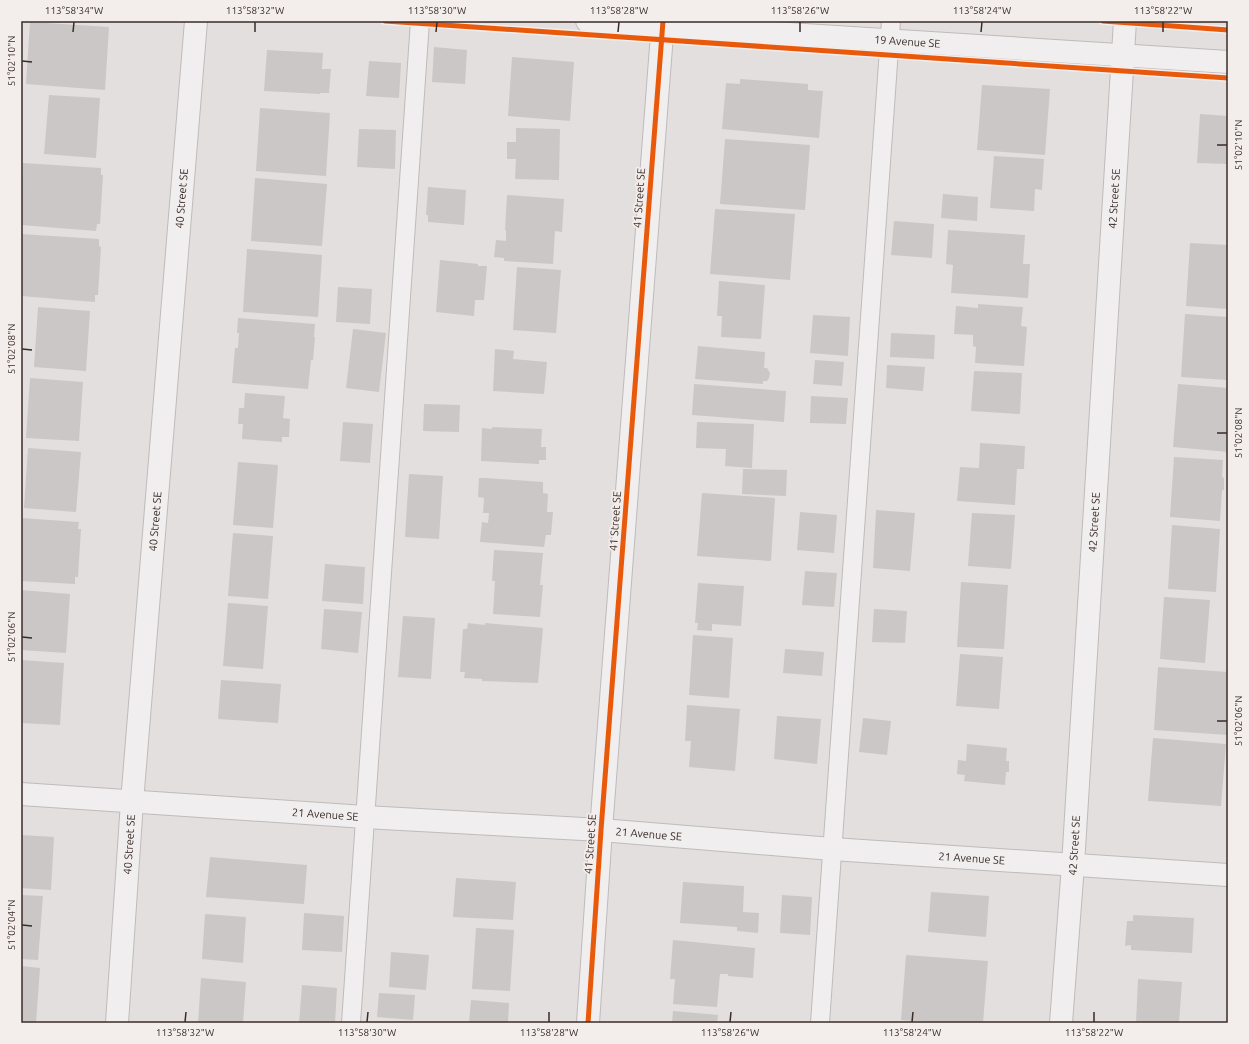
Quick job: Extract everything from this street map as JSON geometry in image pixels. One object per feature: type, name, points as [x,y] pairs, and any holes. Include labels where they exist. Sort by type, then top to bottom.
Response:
[{"type":"street","name":"40 Street SE","points":[[117,1023],[132,802],[196,21]]},
{"type":"street","name":"19 Avenue SE","points":[[587,21],[890,31],[1122,56],[1228,62]]},
{"type":"street","name":"42 Street SE","points":[[1061,1023],[1073,865],[1125,21]]},
{"type":"street","name":"41 Street SE","points":[[588,1023],[601,830],[662,24]]},
{"type":"street","name":"21 Avenue SE","points":[[21,794],[365,817],[601,830],[832,849],[1228,875]]},
{"type":"lane","points":[[351,1023],[420,21]]},
{"type":"lane","points":[[820,1023],[890,31]]},
{"type":"building","points":[[30,22],[109,27],[105,90],[26,84]]},
{"type":"building","points":[[434,47],[467,50],[465,84],[432,82]]},
{"type":"building","points":[[267,50],[323,53],[322,69],[331,69],[329,93],[320,94],[264,91]]},
{"type":"building","points":[[512,57],[574,62],[570,121],[508,116]]},
{"type":"building","points":[[369,61],[401,63],[399,98],[366,96]]},
{"type":"building","points":[[740,79],[808,84],[808,90],[823,91],[819,138],[722,129],[726,83],[740,84]]},
{"type":"building","points":[[982,85],[1050,89],[1045,155],[977,150]]},
{"type":"building","points":[[49,95],[100,98],[96,158],[44,154]]},
{"type":"building","points":[[260,108],[330,113],[326,176],[256,171]]},
{"type":"building","points":[[1200,114],[1228,116],[1228,164],[1197,163]]},
{"type":"building","points":[[516,128],[560,129],[559,180],[515,179],[516,159],[507,159],[507,142],[516,142]]},
{"type":"building","points":[[359,129],[396,130],[395,169],[357,167]]},
{"type":"building","points":[[725,139],[810,145],[805,210],[720,204]]},
{"type":"building","points":[[994,156],[1044,159],[1042,190],[1035,189],[1034,211],[990,208]]},
{"type":"building","points":[[23,163],[101,168],[101,175],[103,175],[100,224],[97,224],[96,231],[21,225]]},
{"type":"building","points":[[255,178],[327,184],[322,246],[251,241]]},
{"type":"building","points":[[428,187],[466,190],[464,225],[428,222],[428,215],[426,215]]},
{"type":"building","points":[[943,194],[978,197],[977,221],[941,218]]},
{"type":"building","points":[[507,195],[564,199],[562,232],[555,231],[553,264],[504,261],[504,258],[494,257],[496,240],[506,241],[505,230]]},
{"type":"building","points":[[715,209],[795,214],[790,280],[710,274]]},
{"type":"building","points":[[894,221],[934,224],[932,258],[891,255]]},
{"type":"building","points":[[948,230],[1025,235],[1023,264],[1030,264],[1028,298],[951,293],[953,265],[946,264]]},
{"type":"building","points":[[21,234],[99,239],[99,246],[101,247],[98,295],[95,295],[95,302],[21,296]]},
{"type":"building","points":[[1190,243],[1228,245],[1228,309],[1186,306]]},
{"type":"building","points":[[247,249],[322,255],[318,317],[243,312]]},
{"type":"building","points":[[440,260],[487,266],[484,300],[475,300],[474,316],[436,312]]},
{"type":"building","points":[[517,267],[561,270],[556,333],[513,330]]},
{"type":"building","points":[[719,281],[765,285],[761,339],[721,337],[722,316],[717,316]]},
{"type":"building","points":[[338,287],[372,289],[370,324],[336,322]]},
{"type":"building","points":[[978,304],[1023,307],[1021,326],[1027,327],[1024,366],[975,363],[976,347],[973,346],[973,335],[954,334],[956,306],[978,308]]},
{"type":"building","points":[[38,307],[90,311],[86,371],[34,367]]},
{"type":"building","points":[[1185,314],[1228,317],[1228,380],[1181,377]]},
{"type":"building","points":[[813,315],[850,317],[848,356],[810,353]]},
{"type":"building","points":[[238,318],[315,324],[313,360],[311,360],[308,389],[232,383],[235,348],[238,348]]},
{"type":"building","points":[[353,329],[386,333],[379,392],[346,388]]},
{"type":"building","points":[[891,333],[935,335],[934,359],[890,357]]},
{"type":"building","points":[[698,346],[765,352],[764,368],[767,368],[770,373],[769,378],[767,381],[763,381],[763,384],[695,379]]},
{"type":"building","points":[[495,349],[514,351],[513,359],[547,362],[544,394],[493,391]]},
{"type":"building","points":[[815,360],[844,362],[842,386],[813,384]]},
{"type":"building","points":[[887,365],[925,367],[923,391],[886,388]]},
{"type":"building","points":[[974,371],[1022,373],[1020,414],[971,411]]},
{"type":"building","points":[[30,378],[83,382],[79,441],[26,438]]},
{"type":"building","points":[[694,384],[786,391],[784,422],[692,415]]},
{"type":"building","points":[[1178,384],[1228,388],[1228,452],[1173,447]]},
{"type":"building","points":[[245,393],[285,396],[283,418],[290,419],[289,437],[282,437],[282,442],[242,439],[243,424],[238,424],[239,408],[244,408]]},
{"type":"building","points":[[811,396],[848,398],[846,424],[810,423]]},
{"type":"building","points":[[424,404],[460,405],[459,432],[423,431]]},
{"type":"building","points":[[343,422],[373,424],[370,463],[340,461]]},
{"type":"building","points":[[697,422],[754,424],[752,468],[725,466],[726,449],[696,448]]},
{"type":"building","points":[[492,427],[542,429],[541,447],[546,447],[546,460],[539,460],[539,464],[481,461],[482,428],[492,429]]},
{"type":"building","points":[[980,443],[1025,446],[1024,469],[1017,469],[1015,505],[957,501],[960,467],[979,468]]},
{"type":"building","points":[[28,448],[81,452],[76,512],[24,508]]},
{"type":"building","points":[[1174,457],[1223,460],[1222,477],[1224,478],[1224,490],[1222,490],[1220,521],[1170,517]]},
{"type":"building","points":[[238,462],[278,465],[273,528],[233,525]]},
{"type":"building","points":[[743,469],[787,470],[786,496],[742,494]]},
{"type":"building","points":[[409,474],[443,476],[439,539],[405,537]]},
{"type":"building","points":[[479,478],[543,482],[543,493],[548,494],[547,512],[553,512],[551,535],[546,535],[544,547],[480,542],[482,522],[488,523],[489,513],[483,513],[484,498],[478,497]]},
{"type":"building","points":[[702,493],[775,498],[771,561],[697,556]]},
{"type":"building","points":[[876,510],[915,513],[910,571],[873,568]]},
{"type":"building","points":[[800,512],[837,515],[834,553],[797,550]]},
{"type":"building","points":[[972,513],[1015,515],[1011,569],[968,566]]},
{"type":"building","points":[[21,518],[79,522],[78,529],[81,529],[78,577],[75,577],[75,584],[21,581]]},
{"type":"building","points":[[1172,525],[1220,529],[1216,592],[1168,589]]},
{"type":"building","points":[[233,533],[273,536],[268,599],[228,596]]},
{"type":"building","points":[[494,550],[543,553],[540,585],[543,585],[540,617],[493,614],[495,581],[492,581]]},
{"type":"building","points":[[325,564],[365,567],[363,604],[322,601]]},
{"type":"building","points":[[805,571],[837,573],[834,607],[802,605]]},
{"type":"building","points":[[961,582],[1008,585],[1004,649],[957,647]]},
{"type":"building","points":[[698,583],[744,586],[741,626],[712,624],[712,631],[697,630],[698,623],[695,623]]},
{"type":"building","points":[[21,590],[70,594],[66,653],[21,650]]},
{"type":"building","points":[[1164,597],[1210,600],[1205,663],[1160,659]]},
{"type":"building","points":[[228,603],[268,606],[263,669],[223,666]]},
{"type":"building","points":[[324,609],[362,612],[358,653],[321,649]]},
{"type":"building","points":[[874,609],[907,611],[905,643],[872,642]]},
{"type":"building","points":[[403,616],[435,618],[431,679],[398,677]]},
{"type":"building","points":[[468,623],[543,628],[538,683],[482,681],[482,679],[464,678],[465,672],[460,672],[463,629],[467,629]]},
{"type":"building","points":[[693,635],[733,638],[729,698],[689,695]]},
{"type":"building","points":[[785,649],[824,652],[822,676],[783,673]]},
{"type":"building","points":[[960,654],[1003,657],[999,709],[956,706]]},
{"type":"building","points":[[21,660],[64,663],[60,725],[21,723]]},
{"type":"building","points":[[1158,667],[1228,672],[1228,735],[1154,730]]},
{"type":"building","points":[[221,680],[281,684],[278,723],[218,719]]},
{"type":"building","points":[[687,705],[740,709],[735,771],[689,767],[691,741],[685,741]]},
{"type":"building","points":[[777,716],[821,719],[817,764],[774,759]]},
{"type":"building","points":[[863,718],[891,721],[887,755],[859,752]]},
{"type":"building","points":[[1153,738],[1226,744],[1221,806],[1148,801]]},
{"type":"building","points":[[967,744],[1007,748],[1006,761],[1009,761],[1009,772],[1006,772],[1005,785],[964,781],[965,775],[957,774],[958,760],[966,761]]},
{"type":"building","points":[[21,835],[54,837],[51,890],[21,888]]},
{"type":"building","points":[[210,857],[307,865],[304,904],[206,897]]},
{"type":"building","points":[[456,878],[516,882],[513,920],[453,917]]},
{"type":"building","points":[[683,882],[744,886],[743,912],[759,913],[758,933],[737,931],[737,927],[680,923]]},
{"type":"building","points":[[931,892],[989,896],[986,937],[928,932]]},
{"type":"building","points":[[21,895],[43,896],[38,960],[21,959]]},
{"type":"building","points":[[782,895],[812,897],[810,935],[780,933]]},
{"type":"building","points":[[304,913],[344,916],[342,952],[302,950]]},
{"type":"building","points":[[205,914],[246,917],[243,963],[202,959]]},
{"type":"building","points":[[1133,915],[1194,918],[1192,953],[1131,950],[1131,945],[1125,946],[1127,921],[1133,921]]},
{"type":"building","points":[[476,928],[514,930],[510,991],[472,989]]},
{"type":"building","points":[[673,940],[755,948],[753,978],[720,974],[717,1007],[673,1004],[675,979],[670,979]]},
{"type":"building","points":[[391,952],[429,955],[426,990],[389,987]]},
{"type":"building","points":[[906,955],[988,961],[983,1023],[939,1023],[901,1020]]},
{"type":"building","points":[[21,966],[40,968],[36,1023],[21,1023]]},
{"type":"building","points":[[201,978],[246,982],[243,1023],[198,1023]]},
{"type":"building","points":[[1138,979],[1182,982],[1179,1023],[1136,1023]]},
{"type":"building","points":[[302,985],[337,988],[335,1023],[299,1023]]},
{"type":"building","points":[[379,993],[415,995],[413,1020],[377,1017]]},
{"type":"building","points":[[471,1000],[509,1003],[508,1023],[469,1023]]},
{"type":"building","points":[[673,1011],[718,1015],[717,1023],[672,1023]]},
{"type":"cycle path","points":[[385,21],[1228,78]]},
{"type":"cycle path","points":[[588,1023],[601,830],[663,21]]},
{"type":"cycle path","points":[[1103,21],[1228,30]]}]
